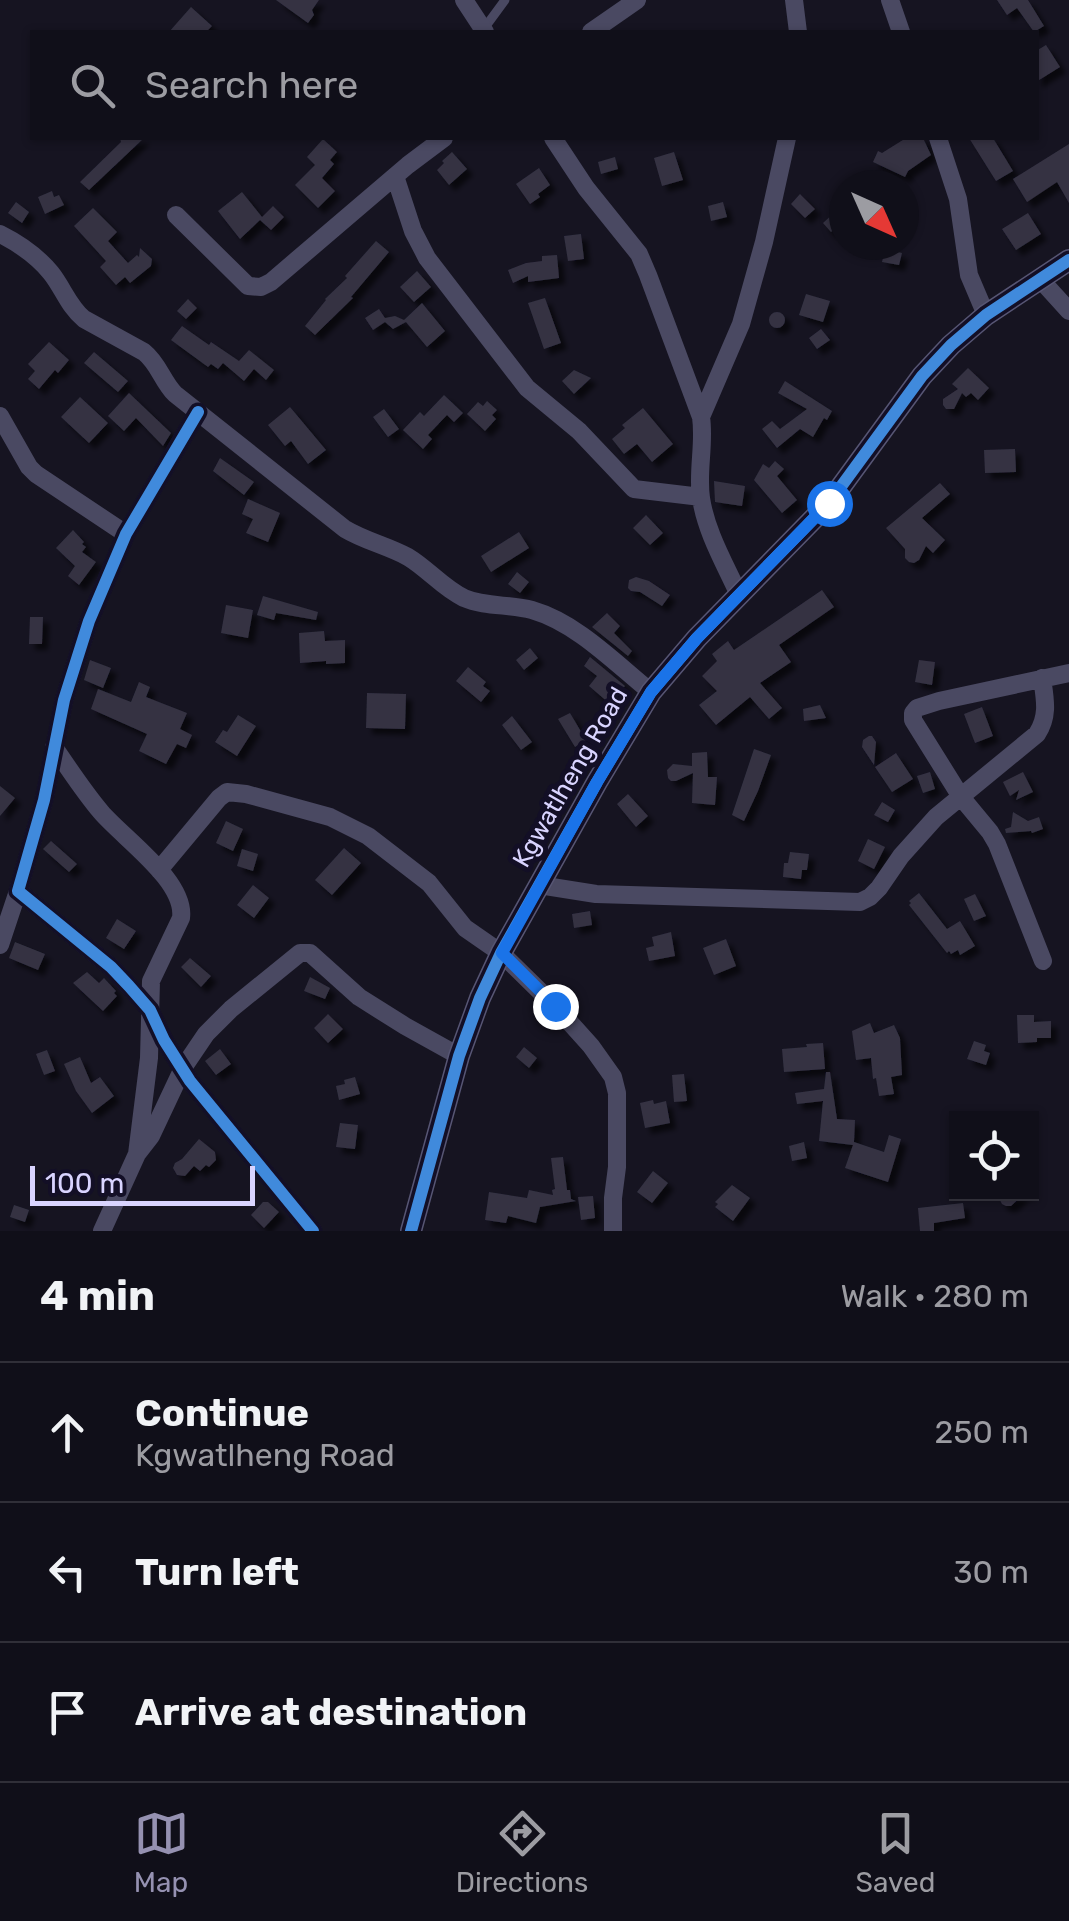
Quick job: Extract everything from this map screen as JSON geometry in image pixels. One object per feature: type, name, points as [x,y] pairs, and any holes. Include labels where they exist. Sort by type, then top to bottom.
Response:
[{"type":"street","points":[[464,0],[483,30]]},
{"type":"street","points":[[594,30],[637,0]]},
{"type":"street","points":[[794,0],[798,30]]},
{"type":"street","points":[[890,0],[900,30]]},
{"type":"street","points":[[176,215],[248,286],[262,288],[441,140]]},
{"type":"street","points":[[554,140],[638,254],[701,418],[701,497],[712,538],[739,595]]},
{"type":"street","points":[[701,418],[742,324],[787,140]]},
{"type":"street","points":[[939,140],[958,199],[970,274],[986,315]]},
{"type":"street","points":[[395,176],[413,231],[427,258],[526,388],[578,430],[634,489],[701,497]]},
{"type":"street","points":[[0,234],[50,272],[76,313],[152,358],[168,387],[345,529],[407,557],[459,596],[529,609],[550,617],[573,630],[651,692]]},
{"type":"street","name":"Kgwatlheng Road","points":[[411,1231],[459,1056],[480,998],[651,692],[697,638],[829,503],[922,376],[951,345],[986,315],[1069,260]]},
{"type":"street","points":[[1040,279],[1069,311]]},
{"type":"street","points":[[0,945],[44,800],[64,700],[89,621],[126,534],[198,412]]},
{"type":"street","points":[[0,416],[36,474],[126,534]]},
{"type":"street","points":[[1043,962],[997,844],[961,797],[913,720],[913,713],[938,701],[1069,672]]},
{"type":"street","points":[[540,885],[596,894],[860,902],[879,888],[936,817],[1037,734],[1045,723],[1042,678]]},
{"type":"street","points":[[54,748],[102,812],[159,870],[182,908],[151,981],[148,1058],[136,1154]]},
{"type":"street","points":[[159,870],[226,792],[330,817],[368,836],[429,883],[472,935],[502,953],[567,1019],[613,1078],[618,1111],[614,1231]]},
{"type":"street","points":[[18,890],[110,967],[150,1010],[190,1082],[312,1231]]},
{"type":"street","points":[[102,1231],[136,1154],[151,1136],[183,1068],[206,1034],[300,953],[306,952],[319,960],[370,1004],[459,1056]]},
{"type":"lane","points":[[485,30],[505,0]]},
{"type":"building","points":[[276,0],[319,0],[308,23]]},
{"type":"building","points":[[997,0],[1028,0],[1044,26],[1033,30],[1017,8],[1007,15]]},
{"type":"building","points":[[191,7],[212,26],[208,30],[171,30]]},
{"type":"building","points":[[1046,45],[1060,67],[1039,80],[1039,49]]},
{"type":"building","points":[[142,140],[89,190],[80,182],[121,142]]},
{"type":"building","points":[[322,140],[337,152],[330,160],[334,164],[322,178],[335,191],[318,208],[295,185],[315,165],[307,157]]},
{"type":"building","points":[[903,140],[924,140],[931,155],[909,170],[890,170],[873,162],[878,151],[882,153]]},
{"type":"building","points":[[970,140],[994,140],[1013,171],[996,181]]},
{"type":"building","points":[[1069,144],[1069,203],[1057,182],[1027,202],[1013,179]]},
{"type":"building","points":[[452,152],[467,169],[449,185],[437,170]]},
{"type":"building","points":[[674,152],[683,180],[662,186],[654,158]]},
{"type":"building","points":[[615,157],[618,169],[601,174],[598,162]]},
{"type":"building","points":[[539,168],[550,185],[530,204],[516,184]]},
{"type":"building","points":[[52,191],[64,205],[45,214],[38,197]]},
{"type":"building","points":[[242,192],[262,217],[273,206],[284,217],[271,230],[260,220],[240,239],[218,211]]},
{"type":"building","points":[[800,194],[815,209],[805,218],[791,204]]},
{"type":"building","points":[[16,202],[29,212],[22,223],[8,213]]},
{"type":"building","points":[[723,202],[727,217],[711,221],[708,206]]},
{"type":"building","points":[[93,208],[117,232],[108,241],[128,263],[139,257],[140,248],[152,259],[151,266],[130,283],[125,277],[116,285],[100,267],[106,261],[74,226]]},
{"type":"building","points":[[1028,213],[1041,234],[1016,250],[1002,229]]},
{"type":"building","points":[[581,234],[584,259],[568,261],[564,236]]},
{"type":"building","points":[[376,241],[389,252],[353,298],[315,335],[305,326]]},
{"type":"building","points":[[557,255],[559,278],[528,282],[528,276],[513,283],[508,270],[542,261],[542,256]]},
{"type":"building","points":[[417,271],[431,287],[414,302],[400,287]]},
{"type":"building","points":[[806,294],[830,301],[823,322],[799,315]]},
{"type":"building","points":[[545,298],[561,343],[544,349],[528,303]]},
{"type":"building","points":[[188,299],[197,308],[186,319],[177,311]]},
{"type":"building","points":[[422,303],[445,331],[427,347],[406,322],[393,329],[385,322],[373,330],[365,318],[379,309],[385,318],[395,316],[404,320]]},
{"type":"building","points":[[777,312],[785,320],[777,328],[769,320]]},
{"type":"building","points":[[182,326],[239,361],[249,350],[274,370],[266,380],[254,369],[244,381],[223,363],[218,369],[211,364],[208,367],[171,340]]},
{"type":"building","points":[[821,329],[830,340],[817,349],[809,338]]},
{"type":"building","points":[[49,342],[69,360],[39,389],[28,379],[35,371],[28,364]]},
{"type":"building","points":[[94,352],[128,381],[118,392],[84,363]]},
{"type":"building","points":[[968,368],[989,388],[978,400],[971,393],[966,397],[962,393],[954,409],[946,409],[943,399],[958,389],[952,384]]},
{"type":"building","points":[[574,370],[591,378],[574,394],[562,381]]},
{"type":"building","points":[[785,381],[832,411],[813,437],[800,429],[777,448],[762,429],[772,421],[780,429],[807,409],[778,393]]},
{"type":"building","points":[[129,393],[171,433],[163,446],[136,418],[124,431],[108,416]]},
{"type":"building","points":[[444,395],[463,413],[454,422],[447,415],[428,435],[432,439],[423,449],[403,430]]},
{"type":"building","points":[[80,397],[108,423],[89,443],[61,417]]},
{"type":"building","points":[[487,401],[497,410],[492,415],[496,419],[485,431],[467,414],[478,402],[483,406]]},
{"type":"building","points":[[290,407],[326,450],[308,464],[291,441],[285,446],[268,425]]},
{"type":"building","points":[[643,408],[673,444],[652,462],[637,444],[624,454],[612,439]]},
{"type":"building","points":[[384,409],[399,429],[388,437],[373,417]]},
{"type":"building","points":[[1015,449],[1016,472],[985,473],[984,450]]},
{"type":"building","points":[[220,458],[254,482],[244,495],[213,471]]},
{"type":"building","points":[[775,461],[784,469],[777,476],[797,500],[782,513],[754,480],[763,464],[769,468]]},
{"type":"building","points":[[714,481],[745,486],[742,506],[715,502]]},
{"type":"building","points":[[940,483],[950,494],[922,518],[945,540],[933,553],[926,546],[919,560],[909,562],[905,549],[886,528]]},
{"type":"building","points":[[248,499],[280,513],[268,542],[246,533],[253,519],[242,514]]},
{"type":"building","points":[[646,515],[663,533],[650,545],[633,528]]},
{"type":"building","points":[[73,530],[84,542],[82,552],[96,562],[79,585],[68,576],[75,566],[56,548]]},
{"type":"building","points":[[519,532],[529,548],[491,572],[481,556]]},
{"type":"building","points":[[517,572],[529,582],[520,593],[508,584]]},
{"type":"building","points":[[636,577],[670,595],[662,606],[628,588],[629,580]]},
{"type":"building","points":[[822,590],[834,607],[779,645],[791,662],[760,683],[782,708],[769,719],[750,697],[716,725],[699,705],[717,691],[702,676],[717,661],[712,654],[728,641],[734,650]]},
{"type":"building","points":[[263,596],[318,612],[316,620],[276,613],[274,620],[257,615]]},
{"type":"building","points":[[226,605],[253,610],[248,638],[221,633]]},
{"type":"building","points":[[607,613],[620,626],[614,633],[632,651],[628,656],[592,627]]},
{"type":"building","points":[[30,617],[43,617],[42,644],[29,644]]},
{"type":"building","points":[[324,631],[325,641],[345,640],[345,663],[300,663],[299,633]]},
{"type":"building","points":[[530,648],[538,658],[524,670],[516,660]]},
{"type":"building","points":[[590,657],[625,686],[610,704],[589,686],[597,676],[584,666]]},
{"type":"building","points":[[90,660],[111,668],[103,688],[84,680]]},
{"type":"building","points":[[919,660],[935,662],[932,685],[915,682]]},
{"type":"building","points":[[468,667],[486,682],[483,686],[490,691],[481,702],[456,681]]},
{"type":"building","points":[[139,682],[150,687],[146,697],[187,713],[180,729],[192,735],[186,748],[177,744],[166,764],[139,751],[147,734],[91,709],[98,689],[131,702]]},
{"type":"building","points":[[367,693],[406,694],[405,729],[366,728]]},
{"type":"building","points":[[820,705],[826,718],[804,721],[803,709]]},
{"type":"building","points":[[982,707],[993,736],[975,743],[964,714]]},
{"type":"building","points":[[570,713],[586,740],[575,747],[558,719]]},
{"type":"building","points":[[238,715],[256,726],[237,756],[215,742]]},
{"type":"building","points":[[512,716],[532,742],[521,750],[502,725]]},
{"type":"building","points":[[869,736],[876,742],[874,765],[862,747]]},
{"type":"building","points":[[754,749],[771,755],[744,821],[732,815]]},
{"type":"building","points":[[707,752],[708,777],[717,777],[715,805],[692,803],[693,773],[676,781],[668,778],[667,770],[673,764],[692,766],[692,753]]},
{"type":"building","points":[[896,753],[913,779],[892,792],[875,767]]},
{"type":"building","points":[[930,772],[935,789],[923,793],[917,776]]},
{"type":"building","points":[[1023,772],[1033,792],[1016,800],[1019,790],[1010,796],[1003,782]]},
{"type":"building","points":[[0,786],[15,798],[0,816]]},
{"type":"building","points":[[628,794],[648,816],[636,827],[617,804]]},
{"type":"building","points":[[882,802],[895,810],[888,822],[874,815]]},
{"type":"building","points":[[1013,812],[1028,821],[1039,817],[1043,829],[1006,833]]},
{"type":"building","points":[[226,821],[243,829],[233,851],[216,843]]},
{"type":"building","points":[[868,839],[885,847],[874,869],[858,861]]},
{"type":"building","points":[[51,841],[77,864],[69,872],[43,849]]},
{"type":"building","points":[[344,848],[361,863],[332,895],[315,880]]},
{"type":"building","points":[[242,849],[258,854],[253,871],[237,866]]},
{"type":"building","points":[[790,852],[809,854],[801,879],[783,877]]},
{"type":"building","points":[[253,885],[269,898],[254,918],[237,905]]},
{"type":"building","points":[[919,893],[947,929],[960,921],[975,946],[960,955],[958,950],[947,953],[909,905]]},
{"type":"building","points":[[975,894],[986,916],[974,921],[964,899]]},
{"type":"building","points":[[590,911],[592,925],[574,928],[572,914]]},
{"type":"building","points":[[117,919],[136,931],[124,949],[106,938]]},
{"type":"building","points":[[671,932],[675,956],[649,961],[646,948],[654,946],[652,937]]},
{"type":"building","points":[[726,939],[736,966],[714,975],[703,948]]},
{"type":"building","points":[[15,942],[45,954],[38,970],[9,958]]},
{"type":"building","points":[[190,958],[211,976],[201,987],[181,967]]},
{"type":"building","points":[[87,972],[99,983],[104,978],[116,991],[117,996],[103,1011],[73,983]]},
{"type":"building","points":[[310,977],[330,988],[325,999],[304,991]]},
{"type":"building","points":[[328,1014],[343,1029],[328,1043],[314,1028]]},
{"type":"building","points":[[1017,1015],[1034,1015],[1034,1022],[1051,1021],[1051,1038],[1018,1043]]},
{"type":"building","points":[[870,1023],[874,1033],[894,1025],[900,1038],[902,1075],[891,1077],[894,1094],[879,1096],[871,1058],[856,1060],[852,1031]]},
{"type":"building","points":[[974,1041],[986,1045],[984,1051],[990,1053],[986,1065],[967,1059]]},
{"type":"building","points":[[823,1043],[825,1069],[784,1072],[782,1049]]},
{"type":"building","points":[[524,1047],[537,1058],[529,1068],[516,1057]]},
{"type":"building","points":[[220,1049],[231,1064],[216,1075],[205,1061]]},
{"type":"building","points":[[47,1050],[55,1071],[44,1075],[36,1054]]},
{"type":"building","points":[[80,1057],[91,1083],[100,1077],[114,1096],[92,1113],[64,1064]]},
{"type":"building","points":[[826,1072],[830,1072],[837,1119],[855,1120],[854,1142],[884,1152],[889,1135],[901,1139],[888,1182],[845,1168],[853,1145],[819,1141],[823,1101],[797,1104],[795,1093],[824,1089]]},
{"type":"building","points":[[684,1074],[687,1101],[674,1102],[672,1075]]},
{"type":"building","points":[[355,1077],[360,1094],[339,1100],[336,1086]]},
{"type":"building","points":[[653,1100],[654,1104],[666,1101],[670,1123],[645,1128],[640,1103]]},
{"type":"building","points":[[340,1123],[358,1125],[355,1149],[336,1147]]},
{"type":"building","points":[[199,1139],[215,1152],[216,1160],[200,1171],[194,1166],[185,1176],[177,1175],[175,1163]]},
{"type":"building","points":[[804,1142],[807,1158],[792,1161],[789,1146]]},
{"type":"building","points":[[563,1157],[567,1190],[576,1201],[540,1207],[536,1223],[508,1216],[506,1223],[485,1220],[489,1192],[527,1198],[529,1190],[553,1195],[551,1158]]},
{"type":"building","points":[[653,1171],[668,1183],[652,1203],[637,1192]]},
{"type":"building","points":[[732,1185],[750,1198],[733,1221],[715,1207],[715,1202]]},
{"type":"building","points":[[593,1196],[595,1218],[581,1220],[578,1197]]},
{"type":"building","points":[[263,1202],[279,1212],[264,1228],[251,1215]]},
{"type":"building","points":[[963,1203],[965,1218],[934,1223],[934,1231],[920,1231],[918,1208]]},
{"type":"building","points":[[14,1205],[29,1210],[25,1222],[10,1217]]},
{"type":"cycle path","points":[[411,1231],[459,1056],[480,998],[501,953],[651,692],[697,638],[829,503],[922,376],[951,345],[986,315],[1069,260]]},
{"type":"cycle path","points":[[198,412],[126,534],[89,621],[64,700],[44,800],[18,891],[111,967],[150,1010],[190,1081],[313,1231]]},
{"type":"route","points":[[555,1006],[502,953],[651,692],[697,638],[829,503]]}]
